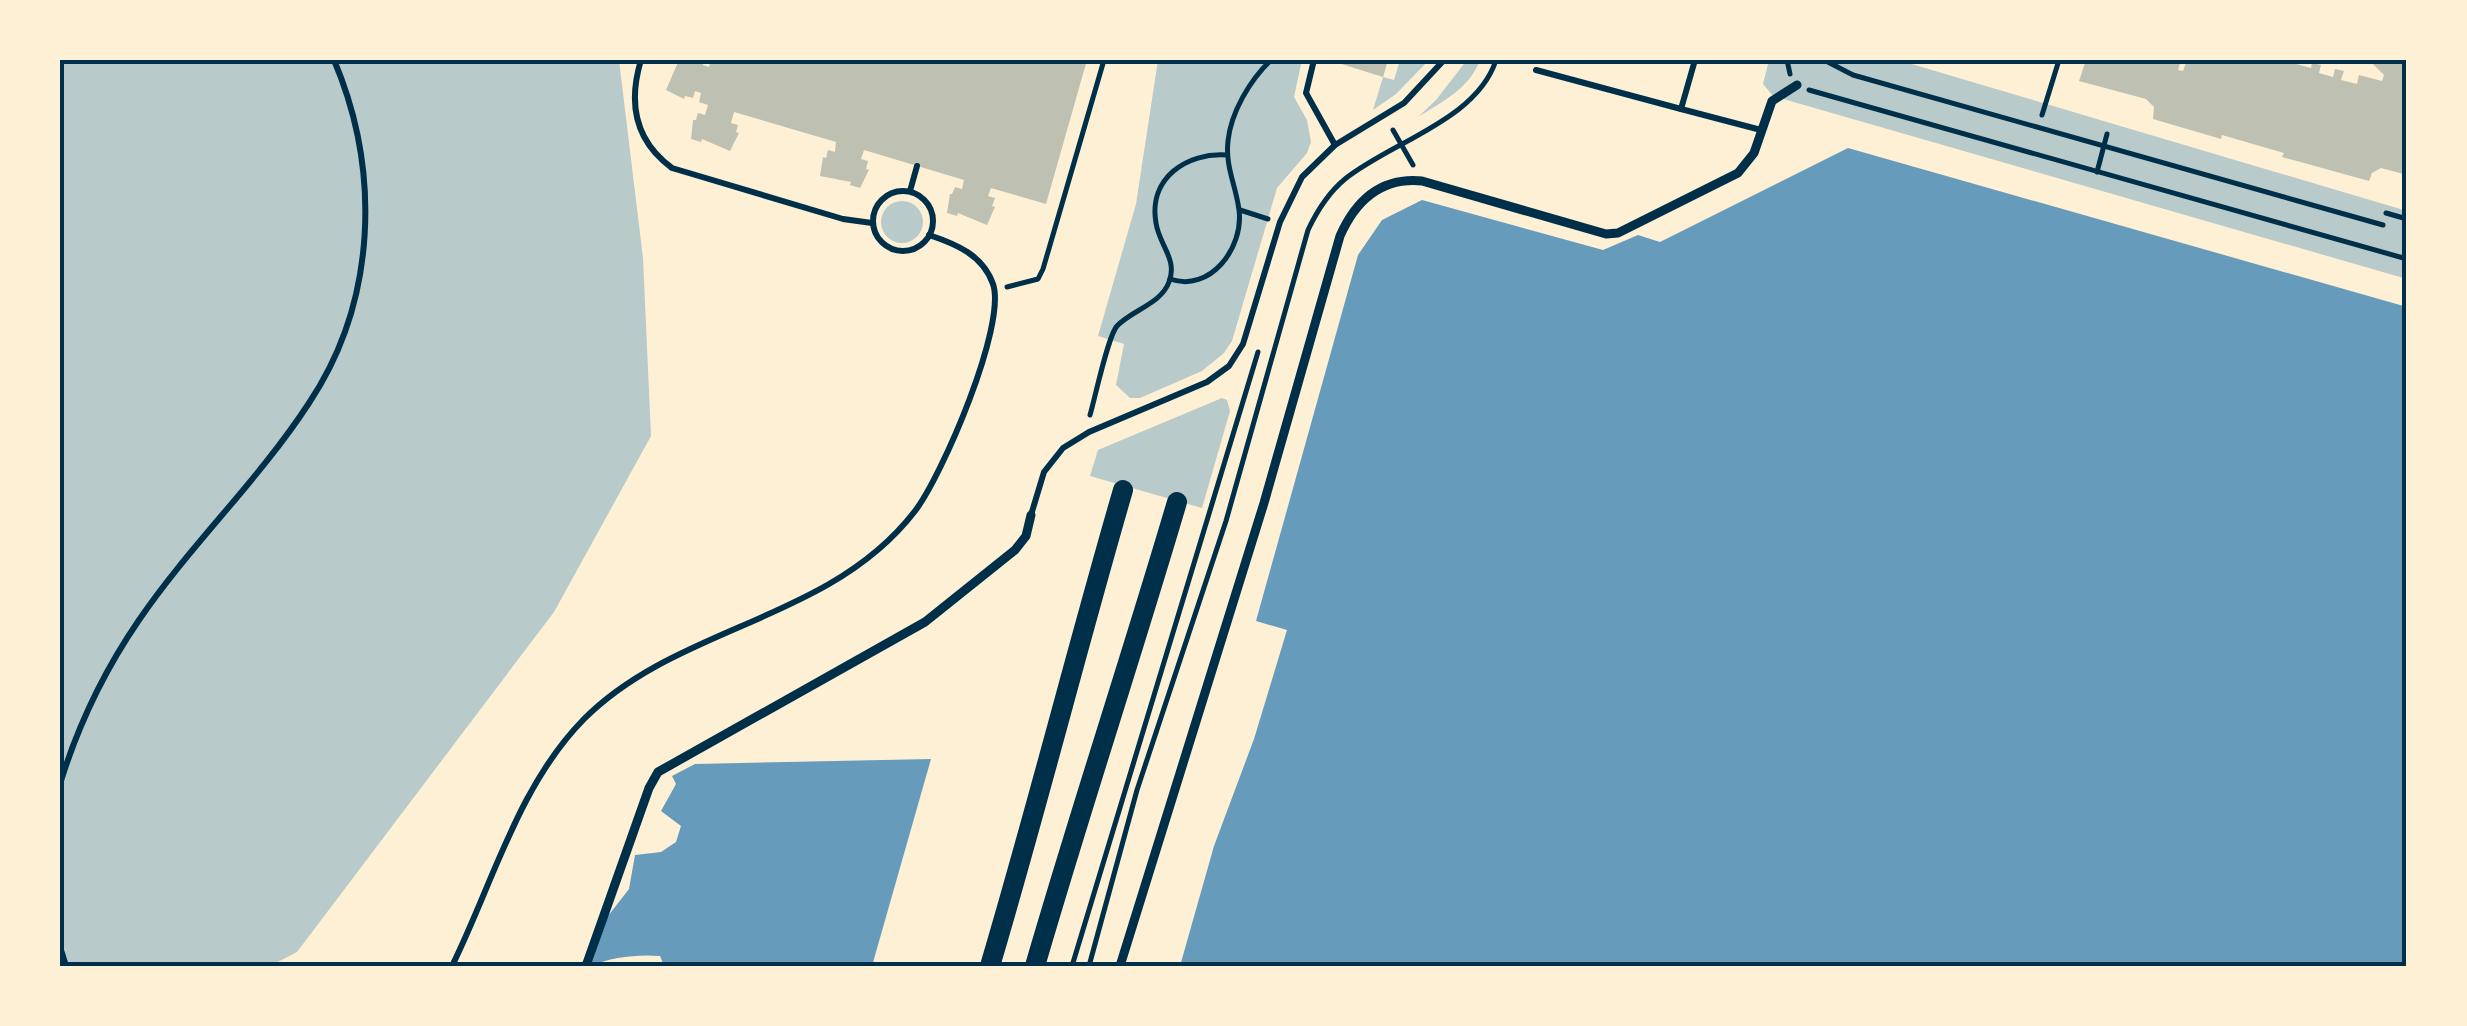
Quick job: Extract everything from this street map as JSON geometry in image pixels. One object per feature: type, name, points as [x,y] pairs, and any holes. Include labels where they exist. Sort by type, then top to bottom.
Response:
[{"type":"main road","points":[[990,966],[1046,779],[1076,654],[1123,490]]},
{"type":"main road","points":[[1035,966],[1176,502]]},
{"type":"street","points":[[1120,966],[1348,218],[1370,194],[1402,179],[1422,181],[1606,234],[1618,233],[1738,172],[1754,153],[1772,101],[1797,85]]},
{"type":"street","points":[[586,966],[658,772],[926,622],[1015,550],[1026,536],[1032,515]]},
{"type":"lane","points":[[60,784],[78,730],[121,648],[180,565],[291,430],[321,384],[340,344],[362,268],[366,197],[357,128],[334,60]]},
{"type":"lane","points":[[641,60],[634,93],[636,118],[652,151],[672,168],[843,219],[872,223]]},
{"type":"lane","points":[[1314,60],[1306,93],[1336,144]]},
{"type":"lane","points":[[1032,515],[1044,472],[1062,448],[1207,382],[1229,366],[1243,344],[1293,190],[1312,165],[1336,144],[1404,103],[1444,60]]},
{"type":"lane","points":[[1681,108],[1695,60]]},
{"type":"lane","points":[[1536,70],[1760,130]]},
{"type":"lane","points":[[910,192],[917,166]]},
{"type":"lane","points":[[892,192],[910,192],[925,200],[933,217],[929,236],[915,248],[896,250],[880,241],[872,223],[877,204],[892,192]]},
{"type":"lane","points":[[452,966],[535,785],[586,717],[632,680],[668,660],[831,584],[880,548],[916,510],[939,473],[958,428],[992,323],[995,300],[990,278],[971,254],[954,243],[929,236]]},
{"type":"lane","points":[[60,947],[66,966]]},
{"type":"path","points":[[1020,282],[1038,279],[1043,268],[1104,60]]},
{"type":"path","points":[[1170,279],[1182,283],[1205,279],[1215,272],[1236,238],[1239,210],[1227,155],[1234,119],[1250,85],[1271,60]]},
{"type":"path","points":[[1824,60],[1853,75],[2383,225]]},
{"type":"path","points":[[2042,115],[2058,60]]},
{"type":"path","points":[[1797,85],[2407,259]]},
{"type":"path","points":[[1380,137],[1404,123]]},
{"type":"path","points":[[1393,130],[1422,181]]},
{"type":"path","points":[[2097,172],[2107,134]]},
{"type":"path","points":[[1084,435],[1115,328],[1158,298],[1170,279],[1170,257],[1155,222],[1158,194],[1164,182],[1182,162],[1212,154],[1227,155]]},
{"type":"path","points":[[2386,213],[2407,219]]},
{"type":"path","points":[[1072,966],[1258,350]]},
{"type":"path","points":[[1241,376],[1254,364]]},
{"type":"shaded area","points":[[60,60],[619,60],[643,258],[651,436],[554,612],[297,952],[270,966],[60,966]]},
{"type":"shaded area","points":[[1158,60],[1302,60],[1294,97],[1307,120],[1311,142],[1307,153],[1277,188],[1232,341],[1224,353],[1202,371],[1140,398],[1130,398],[1116,385],[1124,344],[1098,336],[1136,204]]},
{"type":"shaded area","points":[[1400,60],[1429,60],[1396,94],[1373,110],[1383,77],[1394,80]]},
{"type":"shaded area","points":[[1467,60],[1480,60],[1469,79],[1418,117],[1436,100]]},
{"type":"shaded area","points":[[1769,60],[1898,60],[2407,211],[2407,279],[1773,96],[1763,84]]},
{"type":"shaded area","points":[[902,201],[917,207],[923,222],[917,237],[902,243],[887,237],[881,222],[887,207]]},
{"type":"shaded area","points":[[1222,398],[1227,400],[1230,411],[1202,508],[1090,476],[1098,450]]},
{"type":"water","points":[[1848,148],[2407,307],[2407,966],[1180,966],[1214,846],[1254,739],[1287,630],[1256,621],[1358,255],[1382,220],[1422,200],[1603,250],[1638,235],[1660,242]]},
{"type":"water","points":[[931,759],[872,966],[664,966],[660,956],[643,955],[591,966],[608,916],[629,889],[635,855],[661,852],[676,842],[681,826],[661,811],[676,784],[672,776],[695,764]]},
{"type":"building","points":[[679,60],[704,60],[703,65],[709,67],[711,60],[1087,60],[1046,204],[991,188],[988,196],[995,198],[995,207],[987,225],[958,213],[947,213],[950,194],[955,187],[962,189],[964,180],[864,150],[861,159],[868,161],[869,170],[860,188],[850,185],[851,182],[820,176],[823,157],[826,158],[828,150],[835,152],[836,142],[734,112],[731,123],[738,125],[739,133],[730,151],[702,139],[691,139],[693,120],[698,113],[705,115],[708,105],[699,102],[701,93],[695,91],[693,98],[684,99],[666,90]]},
{"type":"building","points":[[1329,60],[1388,60],[1383,77]]},
{"type":"building","points":[[2086,60],[2181,60],[2178,70],[2183,71],[2187,60],[2297,60],[2296,64],[2311,68],[2312,63],[2321,65],[2319,73],[2333,77],[2335,69],[2344,71],[2341,80],[2357,84],[2359,75],[2382,81],[2384,75],[2369,60],[2407,60],[2407,175],[2381,168],[2372,173],[2369,181],[2282,157],[2284,153],[2222,135],[2221,139],[2153,119],[2154,107],[2146,99],[2079,81]]}]
